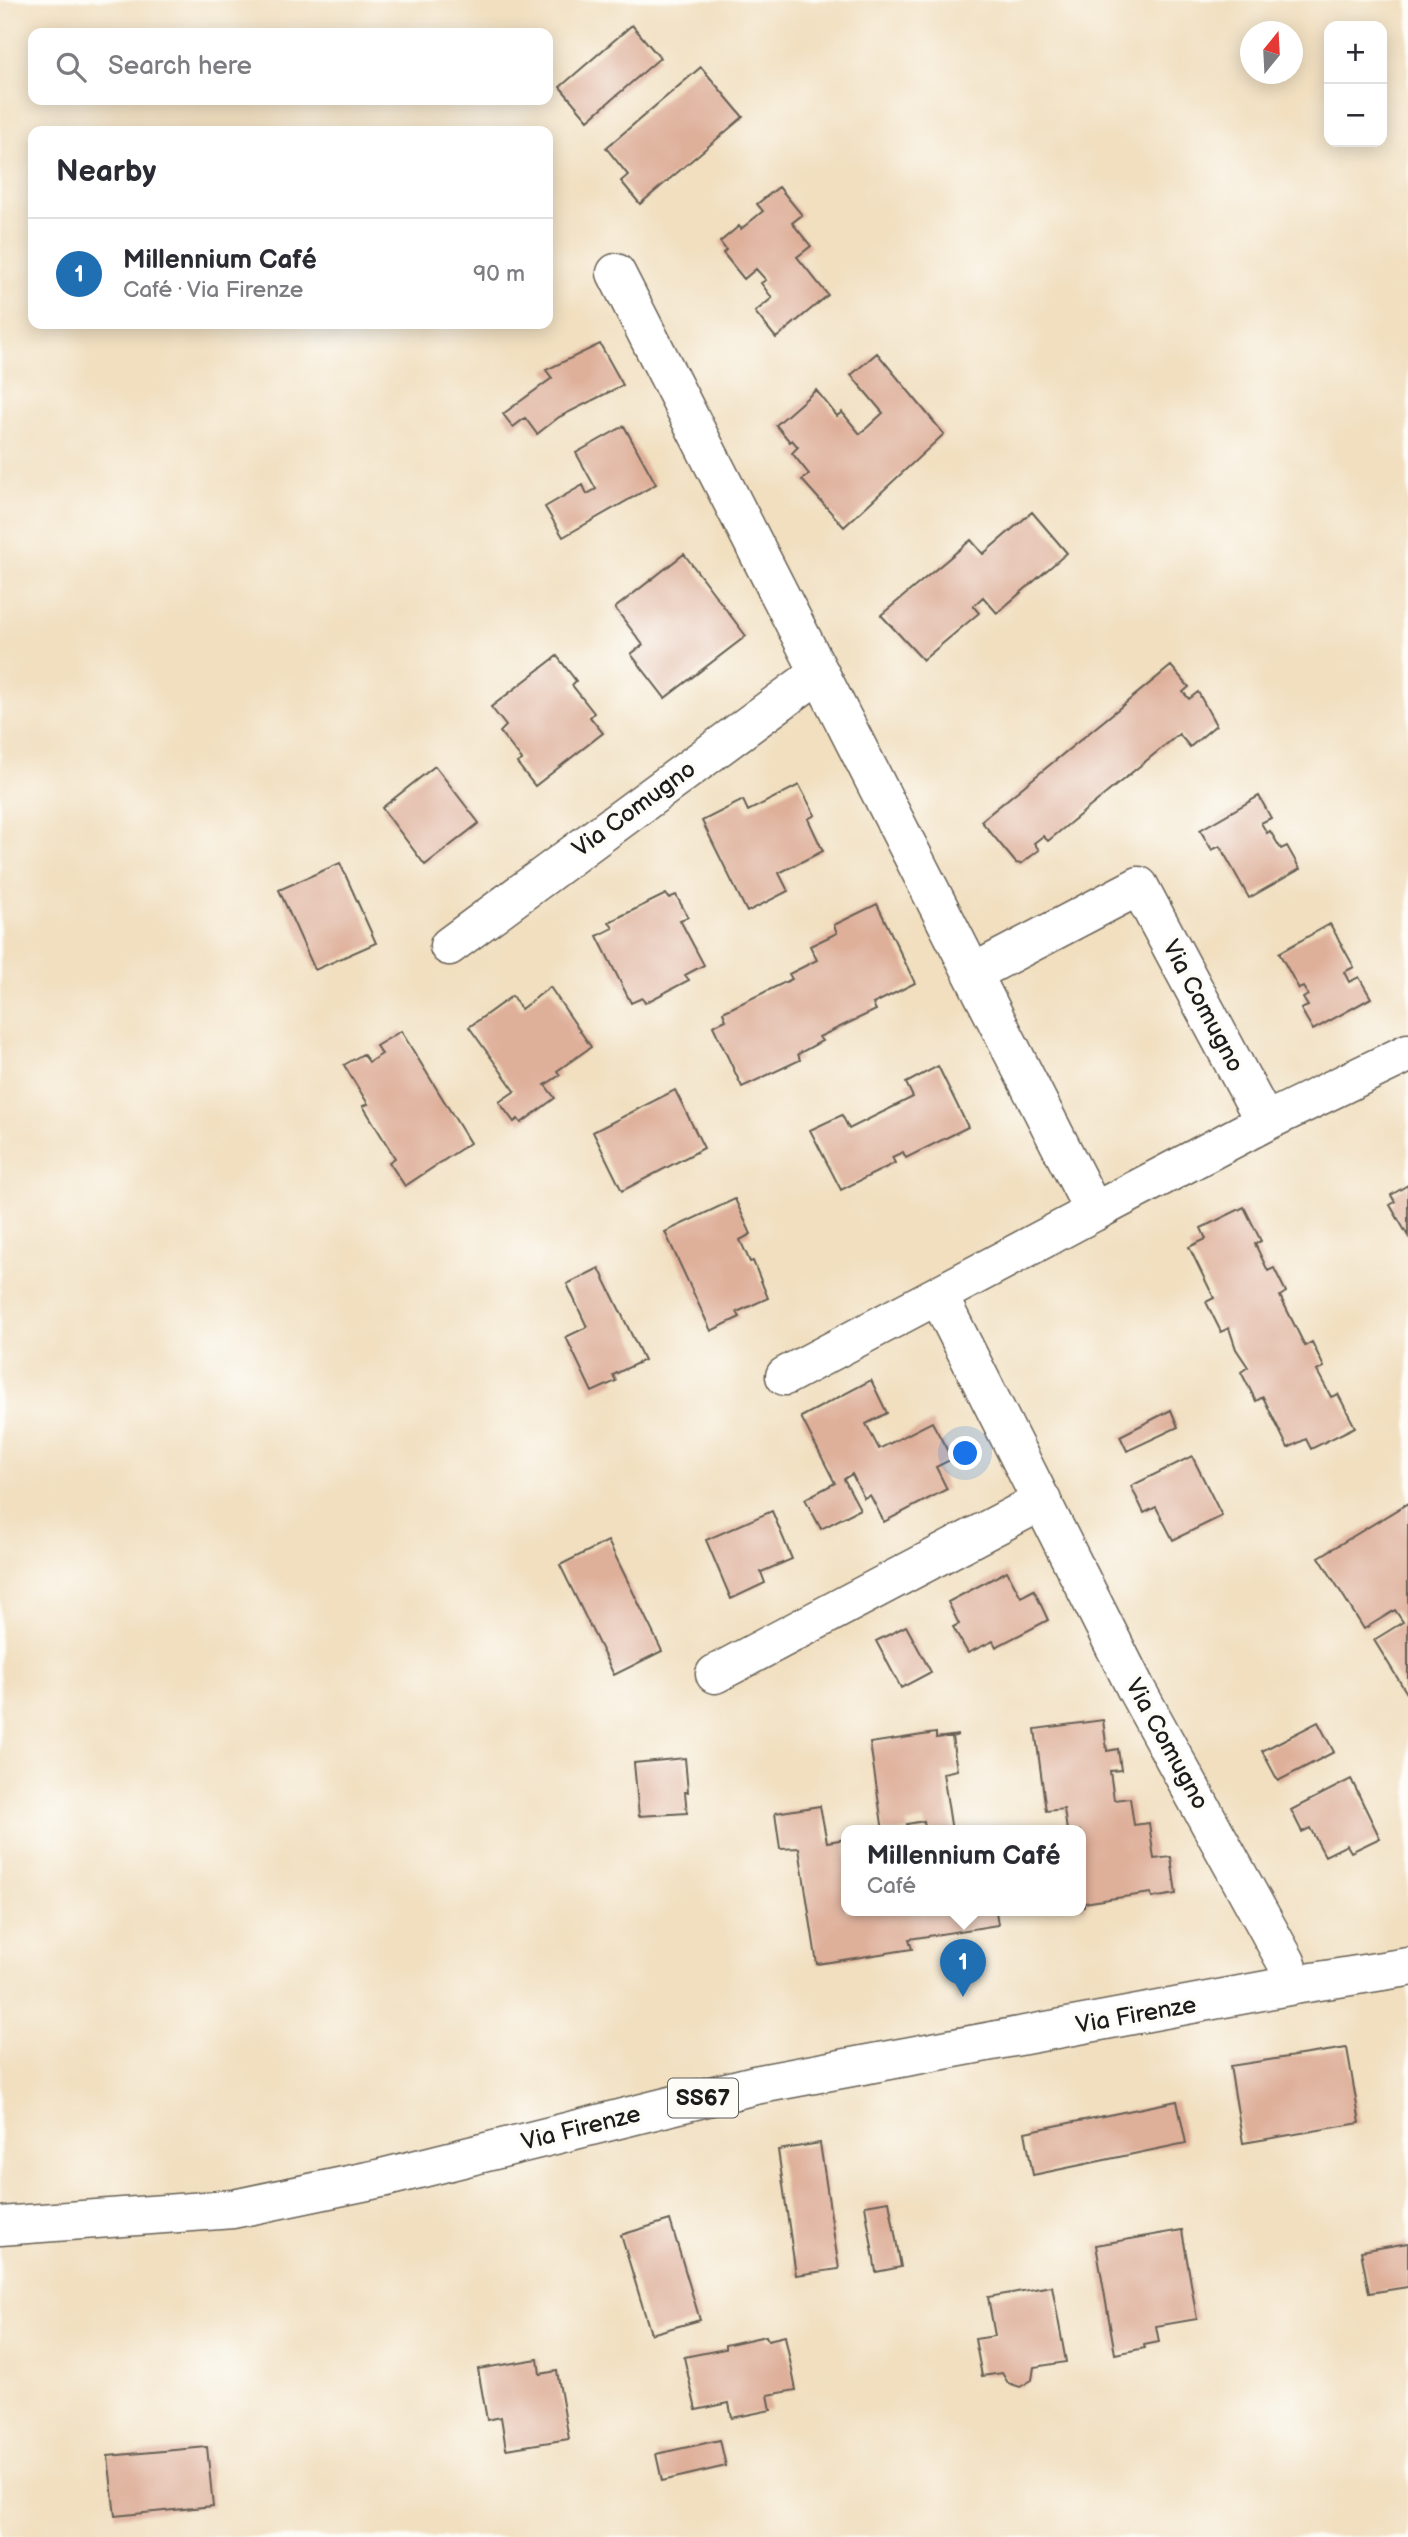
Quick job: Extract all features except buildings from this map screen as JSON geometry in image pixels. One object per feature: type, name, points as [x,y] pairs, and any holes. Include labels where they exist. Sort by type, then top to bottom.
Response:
[{"type":"street","points":[[616,274],[1094,1212]]},
{"type":"street","name":"Via Comugno","points":[[449,946],[820,673]]},
{"type":"street","name":"Via Comugno","points":[[973,972],[1139,886],[1265,1122]]},
{"type":"street","points":[[785,1376],[1265,1122],[1408,1054]]},
{"type":"street","name":"Via Comugno","points":[[938,1295],[1136,1689],[1286,1962],[1294,1986]]},
{"type":"street","points":[[715,1674],[1042,1502]]},
{"type":"street","name":"Via Firenze","points":[[0,2227],[233,2209],[382,2178],[755,2085],[1408,1967]]},
{"type":"place","name":"Millennium Café","points":[[963,1997]]}]
